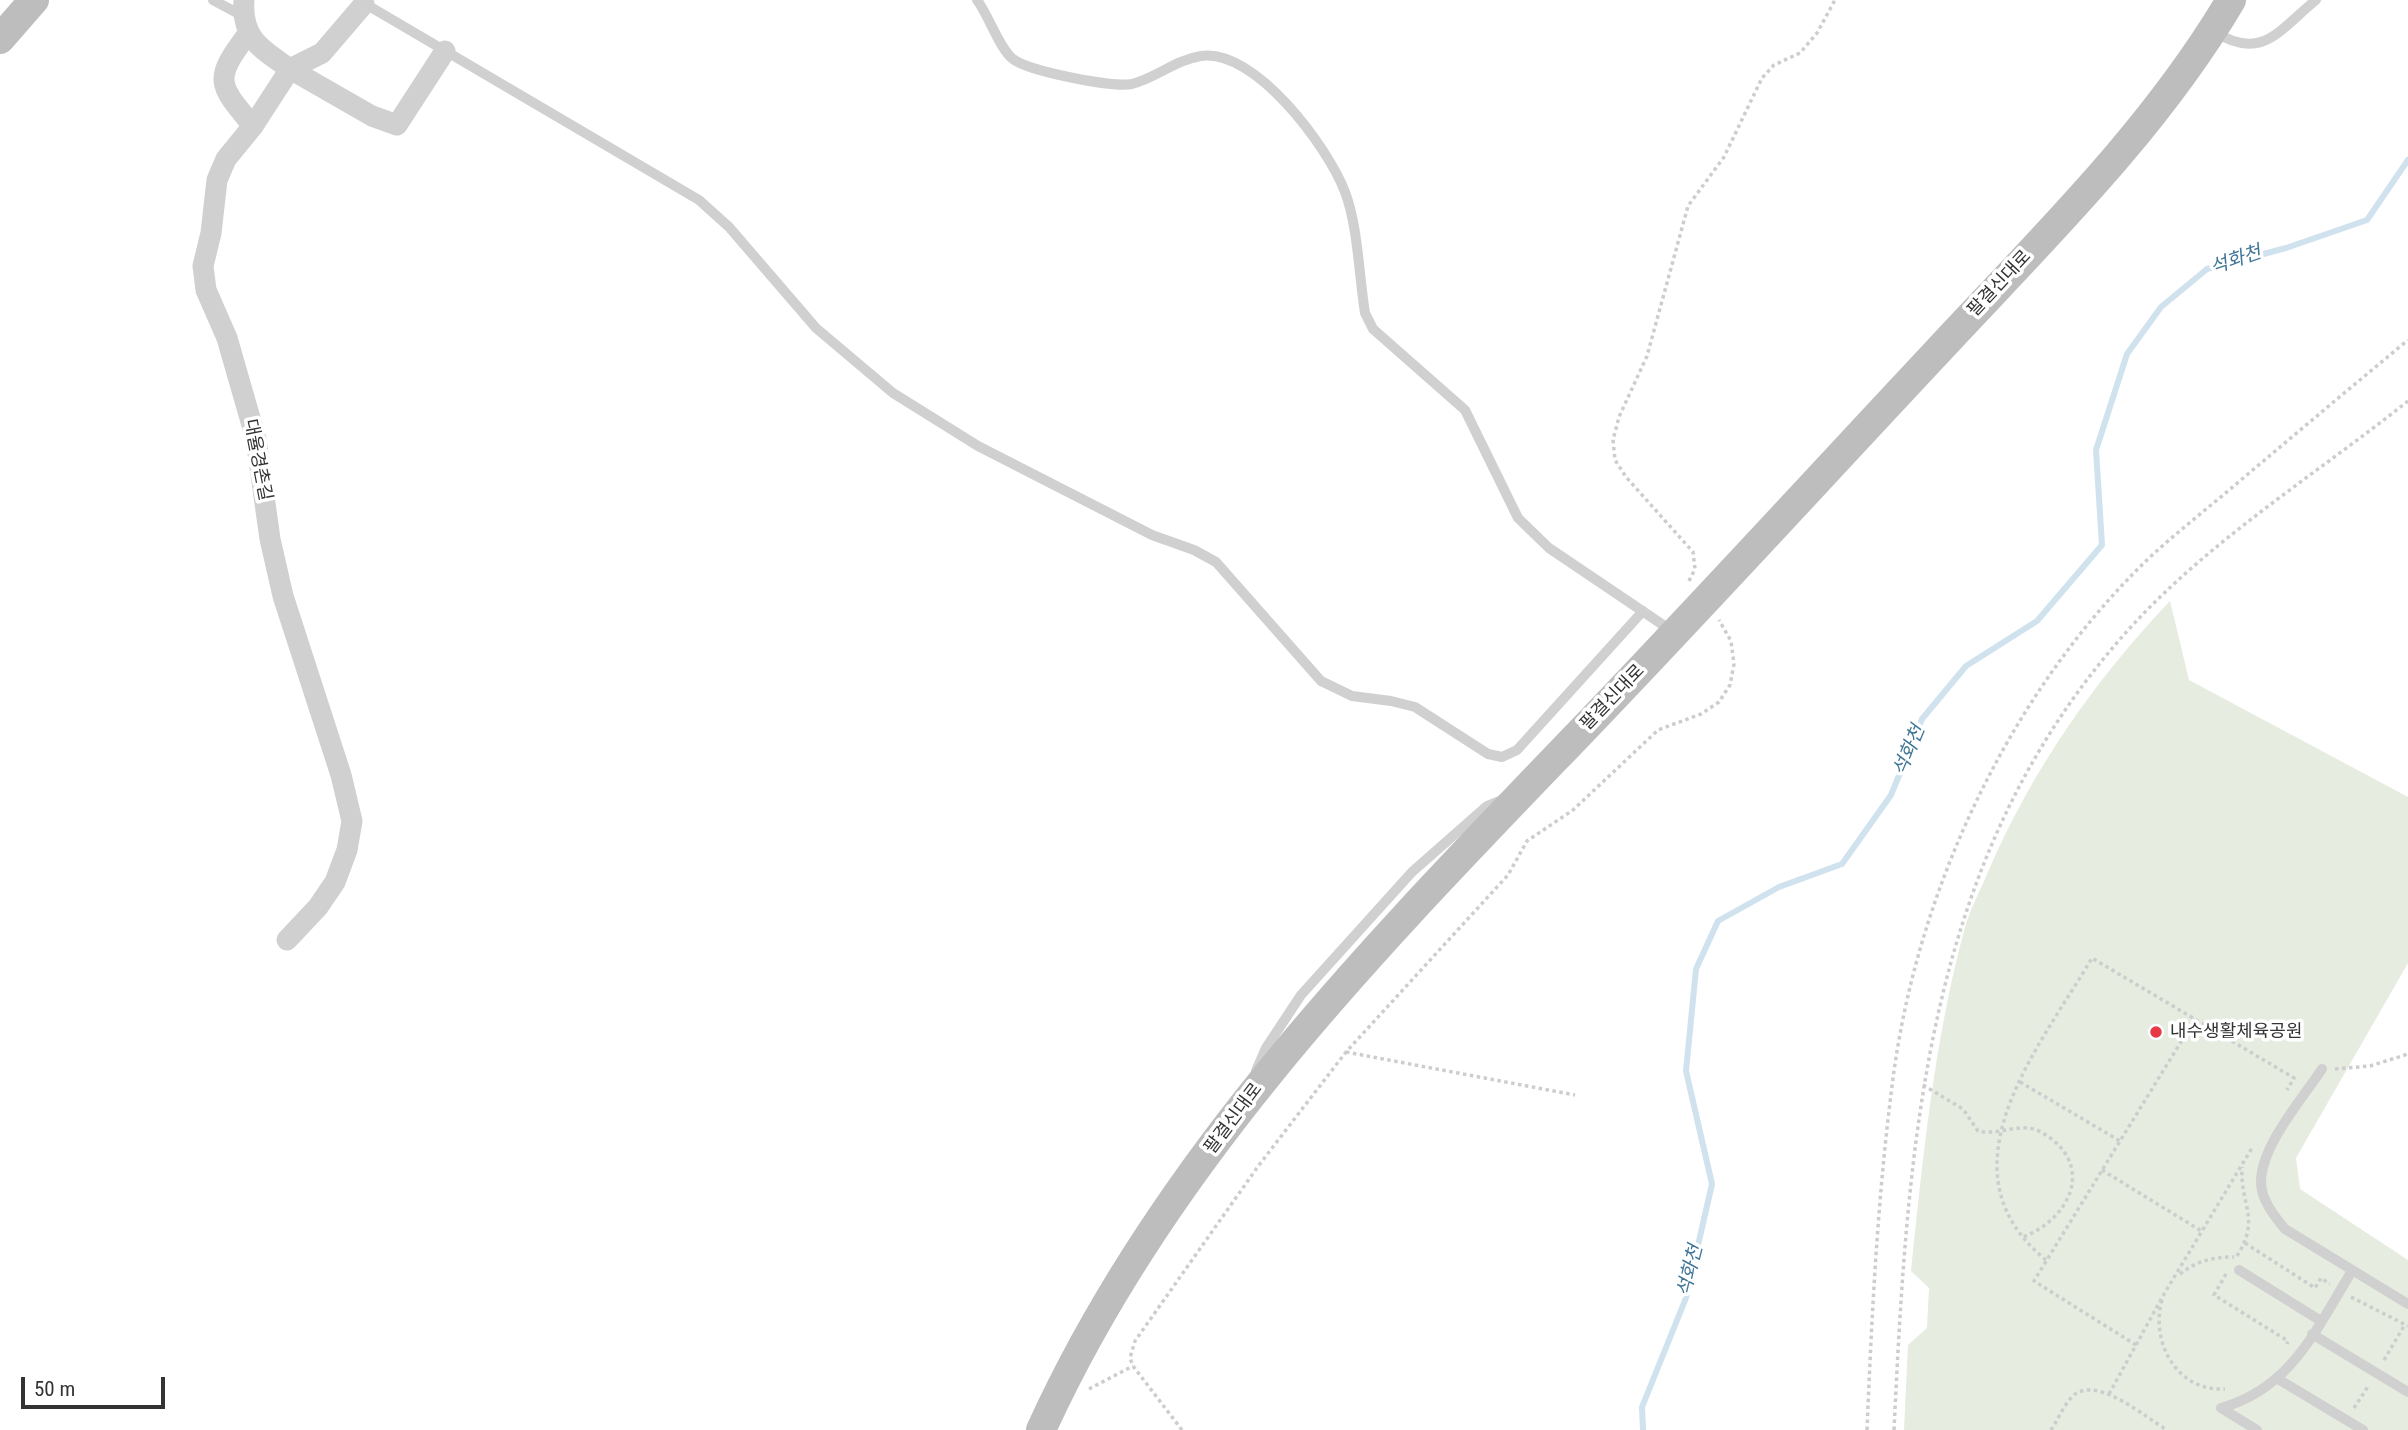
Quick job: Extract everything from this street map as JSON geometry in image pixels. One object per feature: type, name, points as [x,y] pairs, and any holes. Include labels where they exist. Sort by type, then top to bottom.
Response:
[{"type":"main road","points":[[0,39],[34,0]]},
{"type":"main road","name":"팔결신대로","points":[[1041,1430],[1093,1325],[1136,1255],[1240,1110],[1375,950],[1675,633],[1694,597],[2080,197],[2171,89],[2231,0]]},
{"type":"street","points":[[290,69],[322,53],[362,2]]},
{"type":"street","points":[[253,126],[227,95],[223,79],[226,64],[245,17],[290,69],[372,116],[397,125],[445,51]]},
{"type":"street","name":"대율경촌길","points":[[287,940],[318,908],[335,882],[347,850],[352,821],[341,775],[284,596],[270,539],[256,439],[227,338],[206,290],[203,266],[211,233],[217,180],[226,159],[253,126],[290,69]]},
{"type":"lane","points":[[213,0],[245,17]]},
{"type":"lane","points":[[977,0],[1011,58],[1025,65],[1110,84],[1130,85],[1184,60],[1203,55],[1222,57],[1246,70],[1273,90],[1295,112],[1346,193],[1365,313],[1373,329],[1465,410],[1518,518],[1549,548],[1675,633]]},
{"type":"lane","points":[[2213,30],[2239,44],[2261,44],[2316,0]]},
{"type":"lane","points":[[362,2],[714,212],[816,328],[893,393],[978,446],[1152,535],[1194,550],[1216,562],[1321,681],[1335,690],[1415,708],[1488,754],[1502,757],[1517,750],[1643,611]]},
{"type":"lane","points":[[2322,1069],[2264,1159],[2260,1185],[2270,1212],[2285,1229],[2408,1304]]},
{"type":"lane","points":[[2239,1270],[2321,1321]]},
{"type":"lane","points":[[2257,1430],[2221,1408],[2259,1395],[2278,1379],[2297,1359],[2352,1271]]},
{"type":"lane","points":[[2312,1334],[2408,1392]]},
{"type":"lane","points":[[2278,1379],[2363,1430]]},
{"type":"path","points":[[1182,1430],[1133,1366],[1130,1358],[1135,1341],[1259,1165],[1346,1052],[1507,875],[1527,841],[1573,810],[1658,730],[1701,714],[1719,702],[1730,685],[1734,664],[1731,641],[1723,625],[1694,597],[1693,552],[1626,477],[1615,460],[1613,440],[1619,417],[1647,356],[1688,206],[1724,157],[1762,78],[1774,65],[1800,53],[1817,33],[1835,0]]},
{"type":"path","points":[[1867,1430],[1879,1236],[1895,1069],[1926,937],[1967,819],[2017,727],[2052,674],[2128,578],[2408,340]]},
{"type":"path","points":[[1894,1430],[1902,1262],[1923,1085],[1941,995],[1973,887],[2000,824],[2072,702],[2130,628],[2220,545],[2408,401]]},
{"type":"path","points":[[2046,1260],[2023,1237],[1999,1188],[1995,1161],[1998,1133],[2007,1105],[2092,958],[2294,1078],[2281,1100]]},
{"type":"path","points":[[2136,1345],[2034,1281],[2194,1019]]},
{"type":"path","points":[[1346,1052],[1575,1095]]},
{"type":"path","points":[[2322,1069],[2370,1066],[2408,1054]]},
{"type":"path","points":[[2020,1082],[2120,1141]]},
{"type":"path","points":[[1923,1085],[1963,1109],[1979,1131],[1998,1133],[2020,1126],[2040,1131],[2065,1156],[2073,1189],[2065,1206],[2053,1221],[2023,1237]]},
{"type":"path","points":[[2109,1394],[2164,1294],[2255,1144]]},
{"type":"path","points":[[2102,1170],[2203,1232]]},
{"type":"path","points":[[2176,1276],[2194,1263],[2215,1257],[2236,1257]]},
{"type":"path","points":[[2164,1294],[2158,1315],[2159,1336],[2166,1357],[2180,1373],[2199,1384],[2220,1390],[2231,1388]]},
{"type":"path","points":[[2283,1352],[2288,1342]]},
{"type":"path","points":[[2051,1430],[2073,1396],[2087,1389],[2101,1390],[2109,1394],[2167,1430]]},
{"type":"shaded area","name":"내수생활체육공원","points":[[2170,601],[2189,680],[2408,797],[2408,963],[2296,1158],[2300,1189],[2408,1260],[2408,1430],[1904,1430],[1908,1345],[1927,1328],[1929,1288],[1911,1271],[1925,1143],[1937,1057],[1966,924],[2005,834],[2067,728],[2116,663]]},
{"type":"waterway","name":"석화천","points":[[1643,1430],[1642,1407],[1686,1298],[1712,1184],[1686,1071],[1696,969],[1718,921],[1779,887],[1842,864],[1891,795],[1922,719],[1966,666],[2037,621],[2102,545],[2096,450],[2127,354],[2161,307],[2207,269],[2286,248],[2367,220],[2408,160]]},
{"type":"place","name":"내수생활체육공원","points":[[2156,1032]]}]
